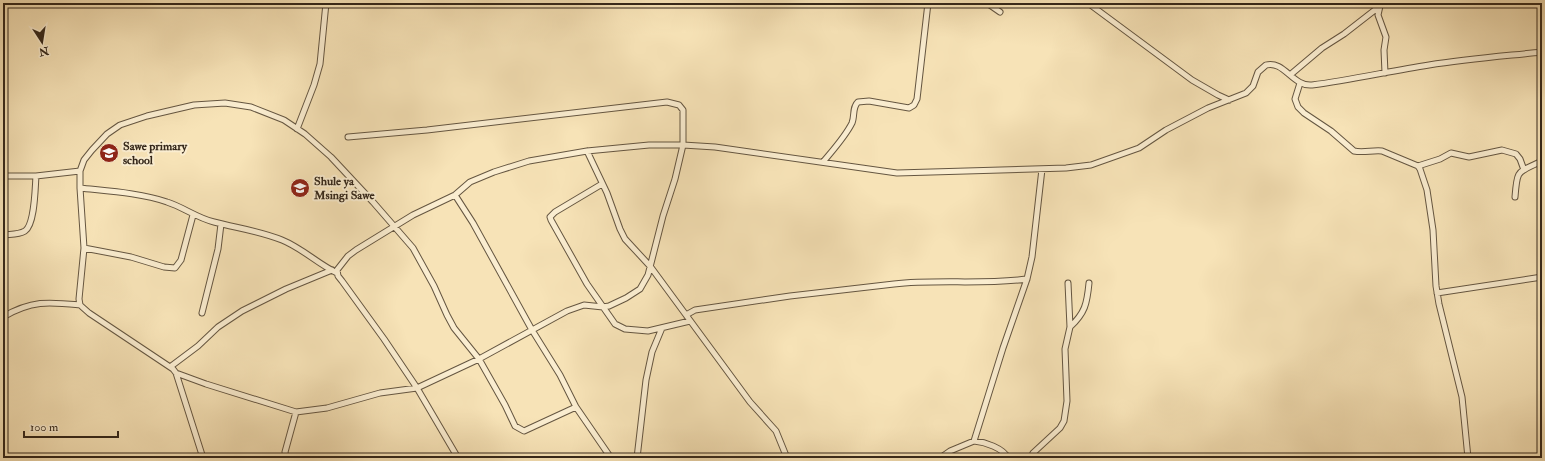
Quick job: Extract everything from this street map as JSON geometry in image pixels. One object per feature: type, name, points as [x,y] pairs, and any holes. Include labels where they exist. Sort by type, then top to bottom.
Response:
[{"type":"street","points":[[296,129],[314,84],[320,64],[326,3]]},
{"type":"street","points":[[823,162],[849,128],[853,118],[854,106],[858,102],[869,101],[909,108],[914,105],[917,99],[928,3]]},
{"type":"street","points":[[987,3],[1000,12]]},
{"type":"street","points":[[1088,3],[1192,80],[1213,93],[1229,100]]},
{"type":"street","points":[[1290,75],[1322,48],[1344,34],[1381,5]]},
{"type":"street","points":[[1381,5],[1378,15],[1386,37],[1384,50],[1385,73]]},
{"type":"street","points":[[337,273],[338,267],[348,256],[394,226],[455,195],[470,182],[494,172],[529,161],[587,151],[649,145],[683,145],[715,147],[897,173],[1066,168],[1091,165],[1140,148],[1166,130],[1208,108],[1246,93],[1250,90],[1258,72],[1266,64],[1275,65],[1300,84],[1308,85],[1330,83],[1430,64],[1542,52]]},
{"type":"street","points":[[1300,84],[1295,99],[1298,107],[1304,113],[1331,131],[1354,151],[1359,152],[1377,150],[1418,166],[1440,159],[1451,153],[1469,157],[1502,150],[1516,154],[1520,158],[1524,170]]},
{"type":"street","points":[[3,317],[32,304],[53,302],[80,305],[89,313],[170,367],[176,373],[296,412],[327,408],[380,394],[417,388],[479,359],[576,307],[584,305],[603,308],[640,289],[648,275],[675,179],[683,145],[683,110],[679,105],[667,102],[427,130],[348,137]]},
{"type":"street","points":[[80,305],[79,290],[84,248],[80,171],[84,160],[92,150],[107,134],[120,125],[147,116],[194,105],[225,103],[250,107],[284,120],[305,134],[331,157],[413,248],[454,328],[479,359],[515,426],[519,430],[524,431],[576,407]]},
{"type":"street","points":[[587,151],[625,239],[650,266],[750,402],[776,431],[787,458]]},
{"type":"street","points":[[1515,197],[1516,177],[1519,173],[1542,161]]},
{"type":"street","points":[[1418,166],[1428,190],[1438,293],[1462,397],[1468,458]]},
{"type":"street","points":[[974,441],[1003,348],[1027,279],[1032,257],[1042,169]]},
{"type":"street","points":[[3,176],[36,176],[80,171]]},
{"type":"street","points":[[3,234],[18,234],[26,230],[31,221],[36,176]]},
{"type":"street","points":[[602,184],[555,212],[550,217],[568,253],[603,308],[615,324],[625,330],[648,331],[690,321]]},
{"type":"street","points":[[80,188],[128,194],[165,201],[193,215],[221,224],[258,231],[283,240],[337,273],[417,388],[458,458]]},
{"type":"street","points":[[455,195],[473,223],[532,330],[560,375],[576,407],[611,458]]},
{"type":"street","points":[[84,248],[131,257],[164,267],[175,268],[181,260],[193,215]]},
{"type":"street","points":[[202,313],[216,256],[221,224]]},
{"type":"street","points":[[170,367],[198,346],[218,327],[242,311],[286,289],[332,270]]},
{"type":"street","points":[[1438,293],[1542,277]]},
{"type":"street","points":[[686,315],[692,310],[790,296],[911,282],[994,282],[1027,279]]},
{"type":"street","points":[[1031,458],[1033,453],[1060,428],[1064,420],[1067,401],[1065,349],[1070,327],[1068,283]]},
{"type":"street","points":[[1070,327],[1080,317],[1086,306],[1089,283]]},
{"type":"street","points":[[637,458],[646,380],[652,352],[662,328]]},
{"type":"street","points":[[176,373],[203,458]]},
{"type":"street","points":[[286,458],[285,452],[296,412]]},
{"type":"street","points":[[940,458],[950,451],[974,441],[997,449],[1008,458]]},
{"type":"place","name":"Sawe primary school","points":[[109,153]]},
{"type":"place","name":"Shule ya Msingi Sawe","points":[[300,188]]}]
